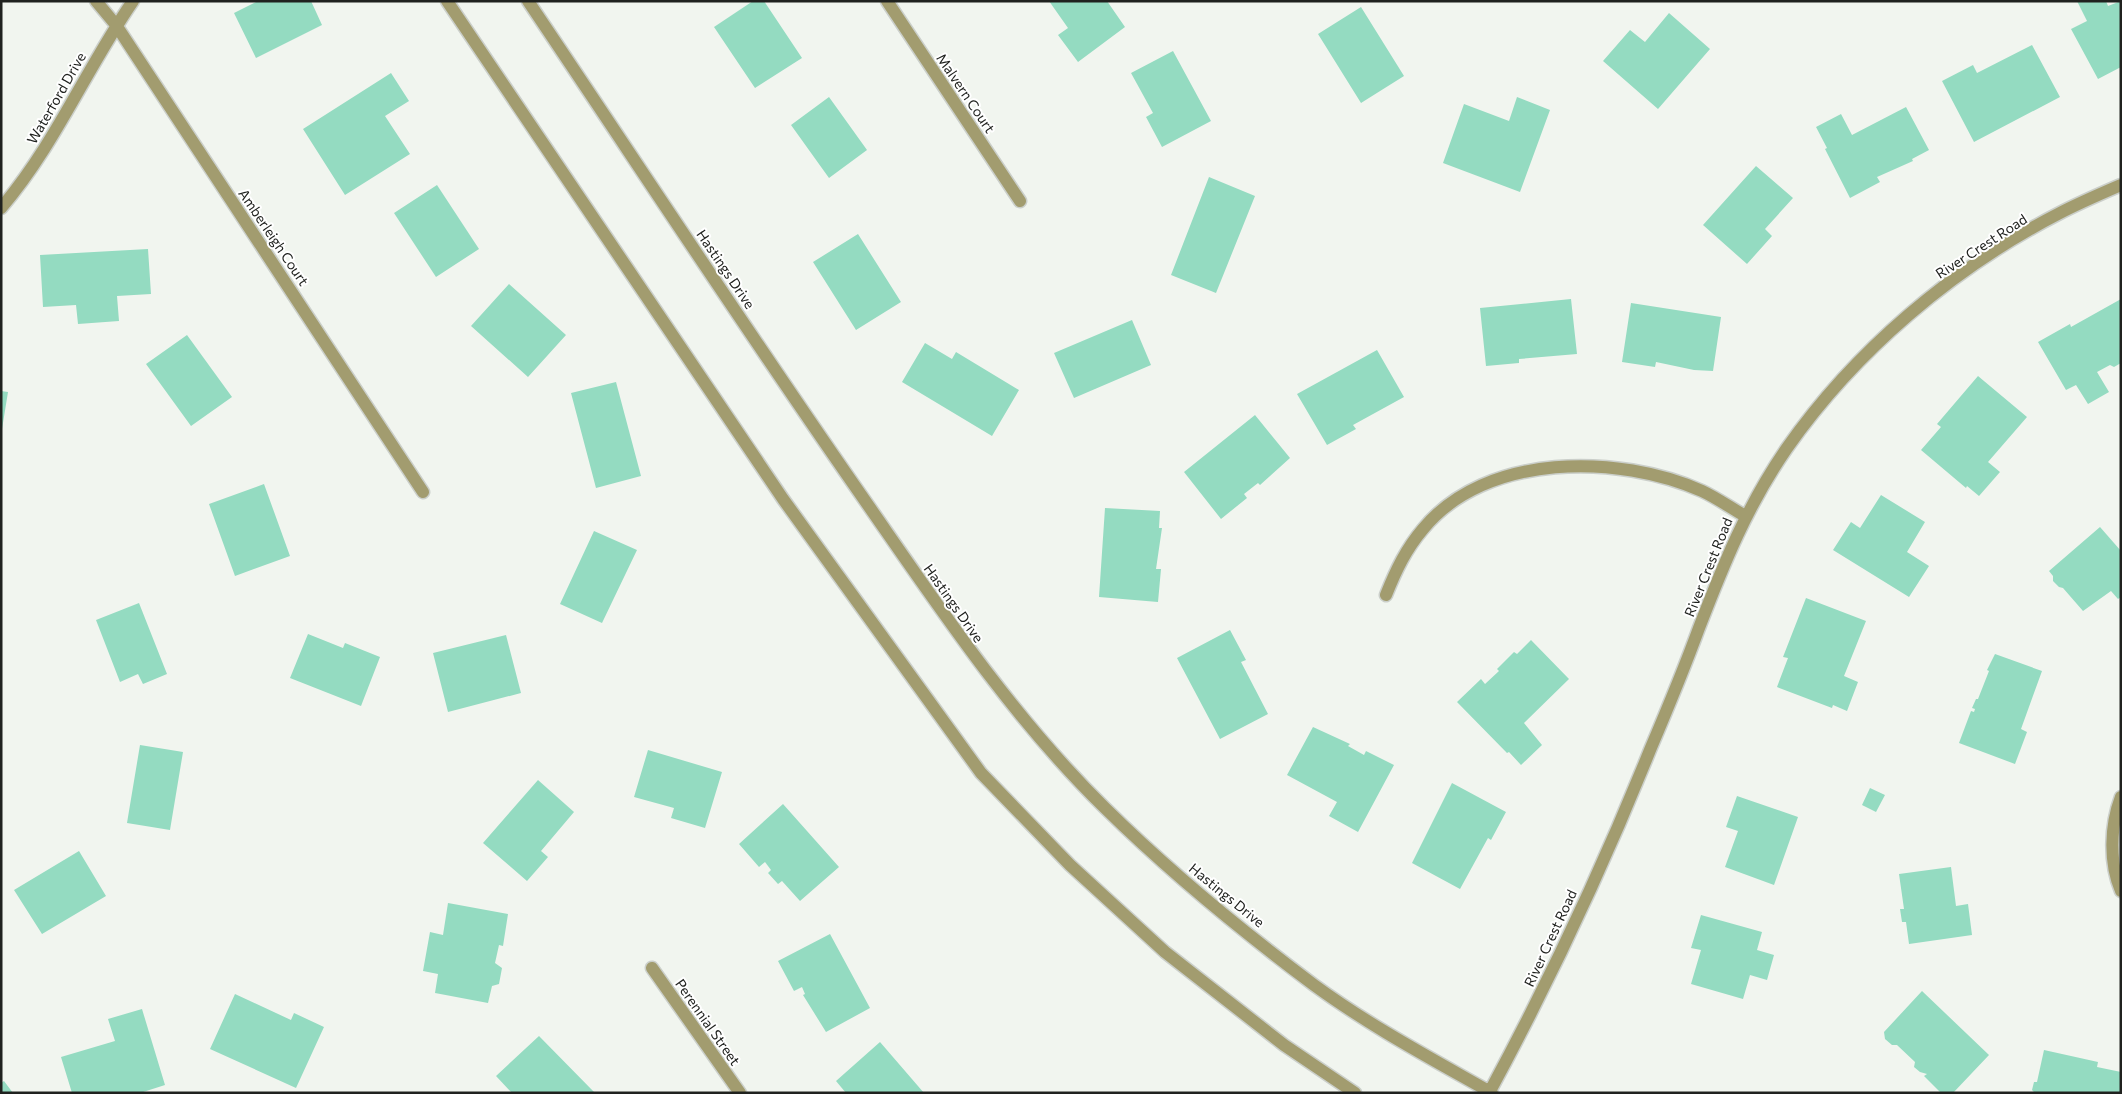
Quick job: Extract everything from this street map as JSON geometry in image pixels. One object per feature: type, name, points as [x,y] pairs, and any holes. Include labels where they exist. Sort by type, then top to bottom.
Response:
[{"type":"street","name":"Amberleigh Court","points":[[96,1],[116,25],[423,492]]},
{"type":"street","name":"Waterford Drive","points":[[1,208],[21,184],[51,140],[116,25],[132,1]]},
{"type":"street","points":[[447,1],[783,499],[981,773],[1070,865],[1165,952],[1284,1045],[1354,1093]]},
{"type":"street","name":"Hastings Drive","points":[[528,1],[844,471],[966,646],[1025,720],[1104,808],[1196,890],[1316,986],[1378,1027],[1490,1092]]},
{"type":"street","name":"Malvern Court","points":[[888,1],[1020,201]]},
{"type":"street","name":"River Crest Road","points":[[1490,1092],[1528,1021],[1623,818],[1724,561],[1745,516],[1787,448],[1831,392],[1885,337],[1935,294],[1987,256],[2057,215],[2121,185]]},
{"type":"street","points":[[1386,594],[1401,559],[1424,527],[1453,501],[1487,482],[1524,472],[1580,465],[1629,469],[1667,478],[1703,492],[1745,516]]},
{"type":"street","points":[[2121,797],[2114,826],[2113,859],[2121,891]]},
{"type":"street","name":"Perennial Street","points":[[652,968],[740,1093]]},
{"type":"building","points":[[258,1],[311,1],[322,25],[256,58],[234,13]]},
{"type":"building","points":[[753,1],[764,1],[802,58],[755,88],[714,27]]},
{"type":"building","points":[[1049,1],[1107,1],[1125,27],[1078,62],[1058,35],[1068,28]]},
{"type":"building","points":[[2077,1],[2106,1],[2108,6],[2121,1],[2121,67],[2098,79],[2071,29],[2087,21]]},
{"type":"building","points":[[1361,7],[1404,76],[1361,103],[1318,34]]},
{"type":"building","points":[[1669,13],[1710,49],[1658,109],[1603,61],[1630,30],[1645,42]]},
{"type":"building","points":[[2032,45],[2060,97],[1974,142],[1942,81],[1973,65],[1977,73]]},
{"type":"building","points":[[1173,51],[1211,121],[1162,147],[1146,117],[1153,113],[1131,73]]},
{"type":"building","points":[[391,73],[409,101],[385,116],[410,154],[345,195],[303,129]]},
{"type":"building","points":[[829,97],[867,150],[829,178],[791,125]]},
{"type":"building","points":[[1517,97],[1550,110],[1520,192],[1443,163],[1464,104],[1509,121]]},
{"type":"building","points":[[1906,107],[1929,150],[1912,159],[1913,161],[1877,177],[1880,182],[1850,198],[1816,127],[1841,114],[1852,135]]},
{"type":"building","points":[[1756,166],[1793,198],[1765,229],[1772,236],[1747,264],[1703,225]]},
{"type":"building","points":[[1209,177],[1255,196],[1216,293],[1171,275]]},
{"type":"building","points":[[437,185],[479,249],[436,277],[394,213]]},
{"type":"building","points":[[858,234],[901,302],[856,330],[813,262]]},
{"type":"building","points":[[148,249],[151,294],[117,296],[119,321],[78,324],[76,305],[43,307],[40,255]]},
{"type":"building","points":[[509,284],[566,335],[528,377],[471,326]]},
{"type":"building","points":[[1571,299],[1577,354],[1519,359],[1519,363],[1486,366],[1480,308]]},
{"type":"building","points":[[2121,299],[2121,363],[2114,367],[2110,365],[2097,372],[2109,392],[2088,404],[2076,385],[2066,390],[2038,342],[2070,324],[2071,327]]},
{"type":"building","points":[[1631,303],[1721,317],[1713,371],[1694,370],[1656,362],[1655,367],[1622,362]]},
{"type":"building","points":[[1132,320],[1151,365],[1074,398],[1054,353]]},
{"type":"building","points":[[187,335],[232,397],[191,426],[146,364]]},
{"type":"building","points":[[925,343],[952,359],[956,352],[1019,390],[992,436],[902,382]]},
{"type":"building","points":[[1377,350],[1404,397],[1353,425],[1356,429],[1327,445],[1297,394]]},
{"type":"building","points":[[1978,376],[2027,417],[1988,462],[2000,472],[1979,496],[1967,486],[1966,488],[1921,450],[1941,427],[1937,424]]},
{"type":"building","points":[[616,382],[641,476],[596,488],[571,393]]},
{"type":"building","points":[[1,391],[8,392],[2,429],[1,429]]},
{"type":"building","points":[[1255,415],[1290,458],[1260,485],[1258,483],[1244,494],[1247,498],[1221,519],[1184,472]]},
{"type":"building","points":[[264,484],[290,556],[235,576],[209,504]]},
{"type":"building","points":[[1881,495],[1925,522],[1907,552],[1929,566],[1909,597],[1833,550],[1851,522],[1860,528]]},
{"type":"building","points":[[1105,508],[1160,511],[1159,528],[1162,528],[1156,569],[1161,569],[1158,602],[1099,597]]},
{"type":"building","points":[[2100,527],[2121,551],[2121,597],[2118,599],[2111,591],[2083,611],[2063,588],[2053,581],[2053,576],[2049,571]]},
{"type":"building","points":[[594,531],[637,550],[602,623],[560,604]]},
{"type":"building","points":[[1806,598],[1866,621],[1844,676],[1858,682],[1847,711],[1833,705],[1832,708],[1777,687],[1788,658],[1783,657]]},
{"type":"building","points":[[139,603],[167,674],[143,684],[138,674],[120,682],[96,620]]},
{"type":"building","points":[[1230,630],[1246,660],[1241,662],[1268,714],[1220,739],[1177,658]]},
{"type":"building","points":[[308,634],[343,648],[345,643],[380,657],[361,706],[290,678]]},
{"type":"building","points":[[506,635],[521,693],[448,712],[433,653]]},
{"type":"building","points":[[1531,640],[1569,679],[1524,723],[1542,745],[1521,765],[1457,702],[1481,679],[1485,684],[1499,671],[1497,669],[1514,652],[1517,654]]},
{"type":"building","points":[[1995,654],[2042,671],[2021,729],[2027,732],[2015,764],[1959,743],[1971,711],[1974,712],[1975,709],[1972,708],[1976,699],[1978,699],[1989,671],[1987,670]]},
{"type":"building","points":[[1313,727],[1350,744],[1348,746],[1364,755],[1366,751],[1394,765],[1358,832],[1329,816],[1337,802],[1287,775]]},
{"type":"building","points":[[140,745],[183,752],[170,830],[127,823]]},
{"type":"building","points":[[648,750],[722,772],[705,828],[671,818],[674,808],[634,797]]},
{"type":"building","points":[[538,780],[574,812],[541,851],[548,857],[527,881],[483,843]]},
{"type":"building","points":[[1452,783],[1506,812],[1491,840],[1488,838],[1460,889],[1412,863]]},
{"type":"building","points":[[1870,788],[1885,795],[1876,812],[1862,805]]},
{"type":"building","points":[[1737,796],[1798,817],[1774,885],[1725,867],[1738,831],[1726,827]]},
{"type":"building","points":[[783,804],[839,867],[800,901],[782,881],[778,884],[768,873],[771,870],[765,862],[759,867],[739,844]]},
{"type":"building","points":[[79,851],[106,896],[42,934],[14,890]]},
{"type":"building","points":[[1951,867],[1956,906],[1968,904],[1972,935],[1909,944],[1906,922],[1902,922],[1900,909],[1904,909],[1899,874]]},
{"type":"building","points":[[448,903],[508,914],[503,946],[499,945],[495,963],[502,968],[499,984],[492,986],[488,1003],[435,993],[438,974],[423,971],[430,932],[443,935]]},
{"type":"building","points":[[1701,915],[1762,932],[1757,950],[1774,955],[1767,980],[1750,975],[1743,999],[1691,984],[1701,950],[1691,948]]},
{"type":"building","points":[[830,934],[870,1008],[826,1032],[803,995],[805,994],[802,987],[794,991],[778,961]]},
{"type":"building","points":[[1922,991],[1989,1055],[1953,1093],[1941,1093],[1924,1076],[1927,1074],[1920,1072],[1914,1067],[1915,1062],[1897,1045],[1892,1045],[1885,1039],[1884,1032]]},
{"type":"building","points":[[235,994],[291,1020],[294,1013],[324,1027],[296,1088],[210,1049]]},
{"type":"building","points":[[142,1009],[165,1085],[140,1093],[72,1093],[61,1057],[115,1041],[108,1019]]},
{"type":"building","points":[[539,1036],[595,1093],[512,1093],[496,1076]]},
{"type":"building","points":[[880,1042],[924,1093],[846,1093],[836,1081]]},
{"type":"building","points":[[2044,1050],[2098,1062],[2097,1067],[2121,1072],[2121,1093],[2035,1093],[2032,1090],[2034,1082],[2037,1082]]},
{"type":"building","points":[[4,1081],[13,1093],[1,1093],[1,1083]]}]
